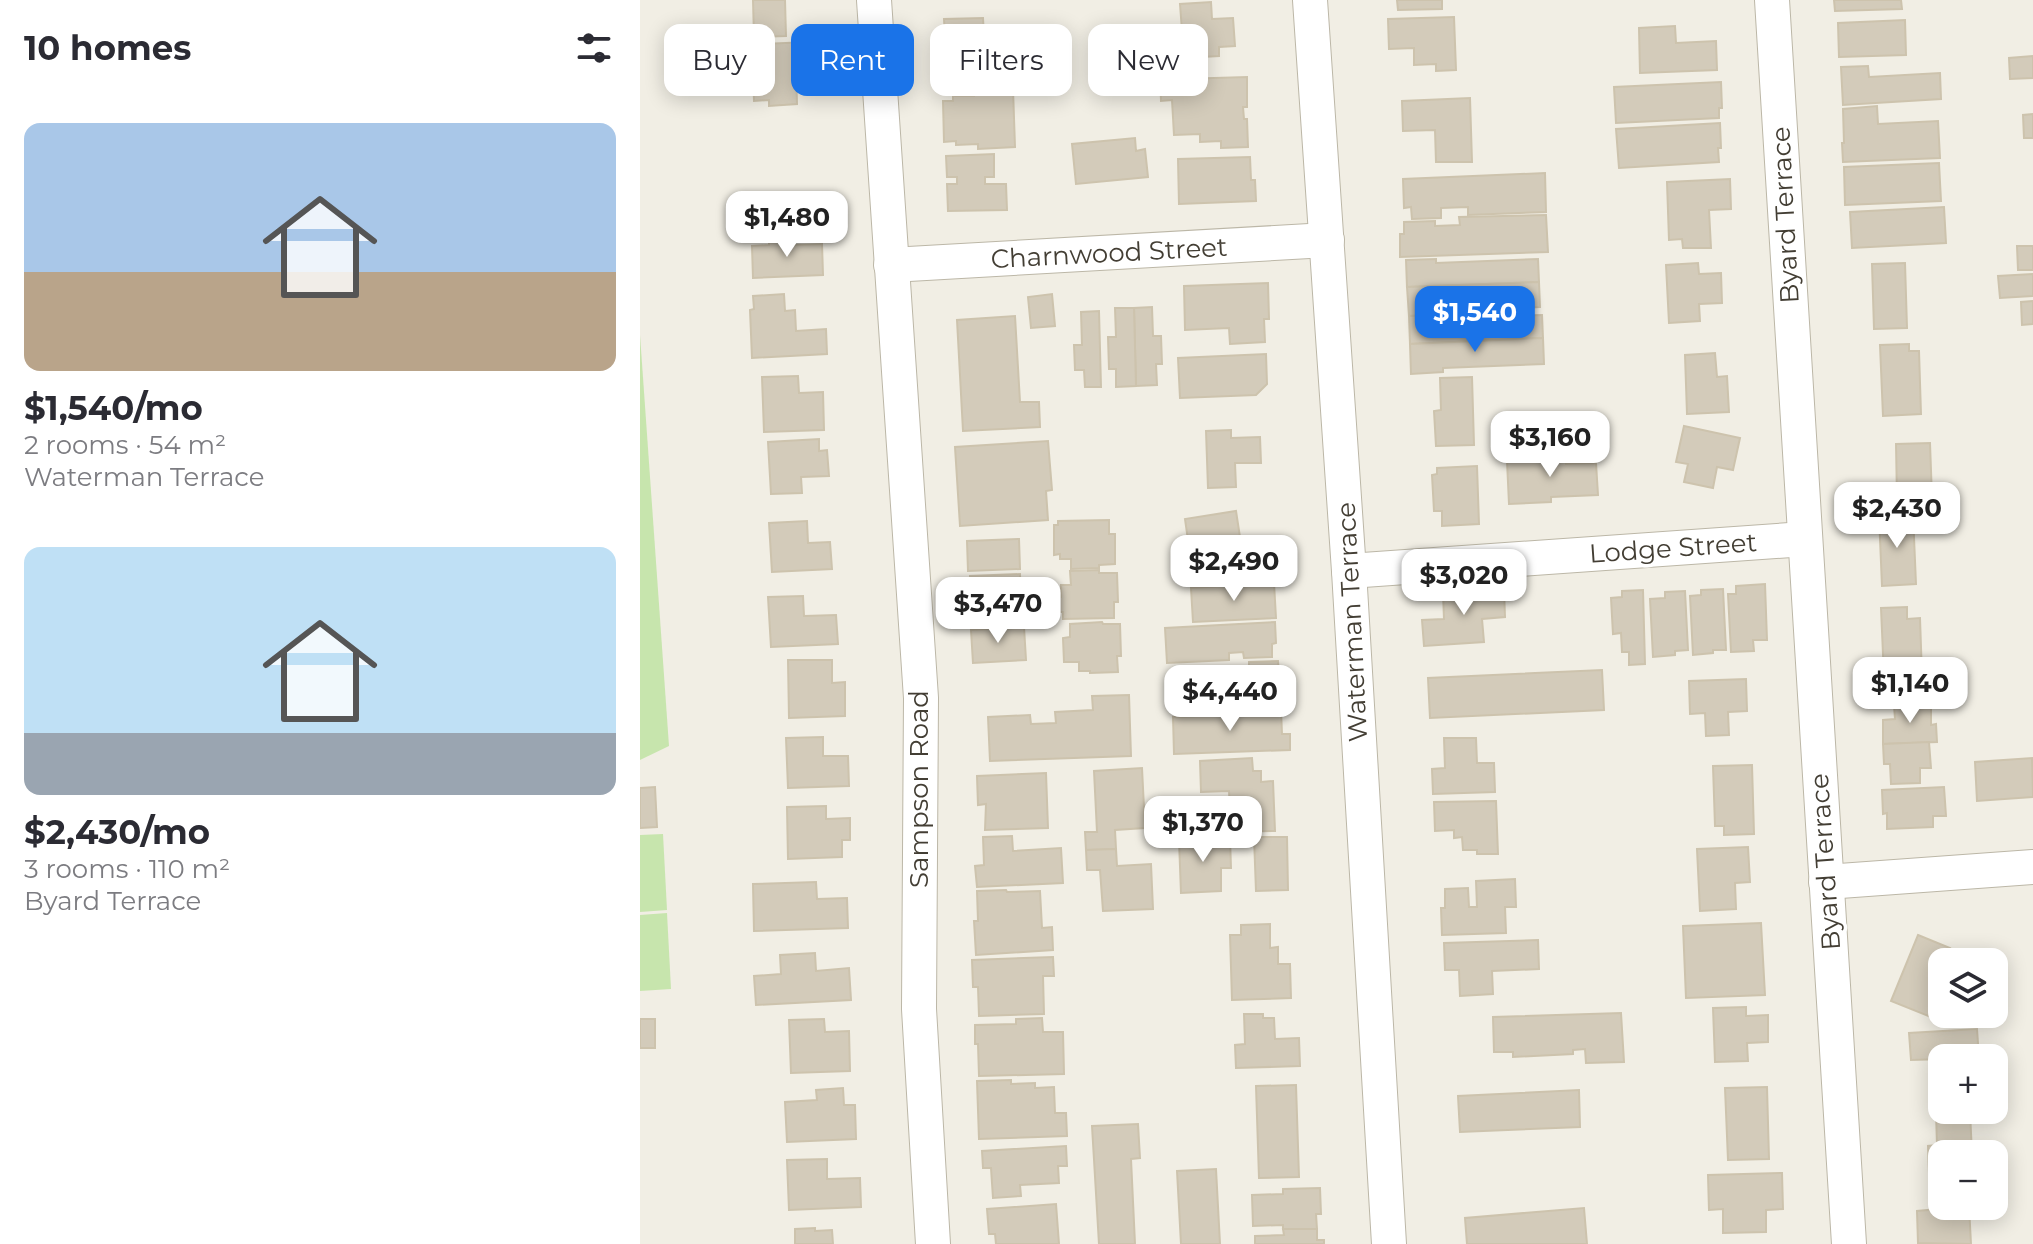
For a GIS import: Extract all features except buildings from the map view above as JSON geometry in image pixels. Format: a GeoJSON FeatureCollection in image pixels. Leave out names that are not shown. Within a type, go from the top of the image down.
{"type":"FeatureCollection","features":[{"type":"Feature","properties":{"kind":"street","name":"Sampson Road"},"geometry":{"type":"LineString","coordinates":[[874,0],[921,698],[919,1009],[933,1244]]}},
{"type":"Feature","properties":{"kind":"street","name":"Waterman Terrace"},"geometry":{"type":"LineString","coordinates":[[1310,0],[1349,571],[1389,1244]]}},
{"type":"Feature","properties":{"kind":"street","name":"Byard Terrace"},"geometry":{"type":"LineString","coordinates":[[1772,0],[1849,1244]]}},
{"type":"Feature","properties":{"kind":"street","name":"Charnwood Street"},"geometry":{"type":"LineString","coordinates":[[891,265],[1327,240]]}},
{"type":"Feature","properties":{"kind":"street","name":"Lodge Street"},"geometry":{"type":"LineString","coordinates":[[1349,571],[1805,539]]}},
{"type":"Feature","properties":{"kind":"street"},"geometry":{"type":"LineString","coordinates":[[1826,882],[2033,867]]}},
{"type":"Feature","properties":{"kind":"green space"},"geometry":{"type":"Polygon","coordinates":[[[640,335],[669,746],[640,760],[640,335]]]}},
{"type":"Feature","properties":{"kind":"green space"},"geometry":{"type":"Polygon","coordinates":[[[663,834],[667,910],[640,912],[640,835],[663,834]]]}},
{"type":"Feature","properties":{"kind":"green space"},"geometry":{"type":"Polygon","coordinates":[[[667,913],[671,989],[640,991],[640,915],[667,913]]]}}]}
